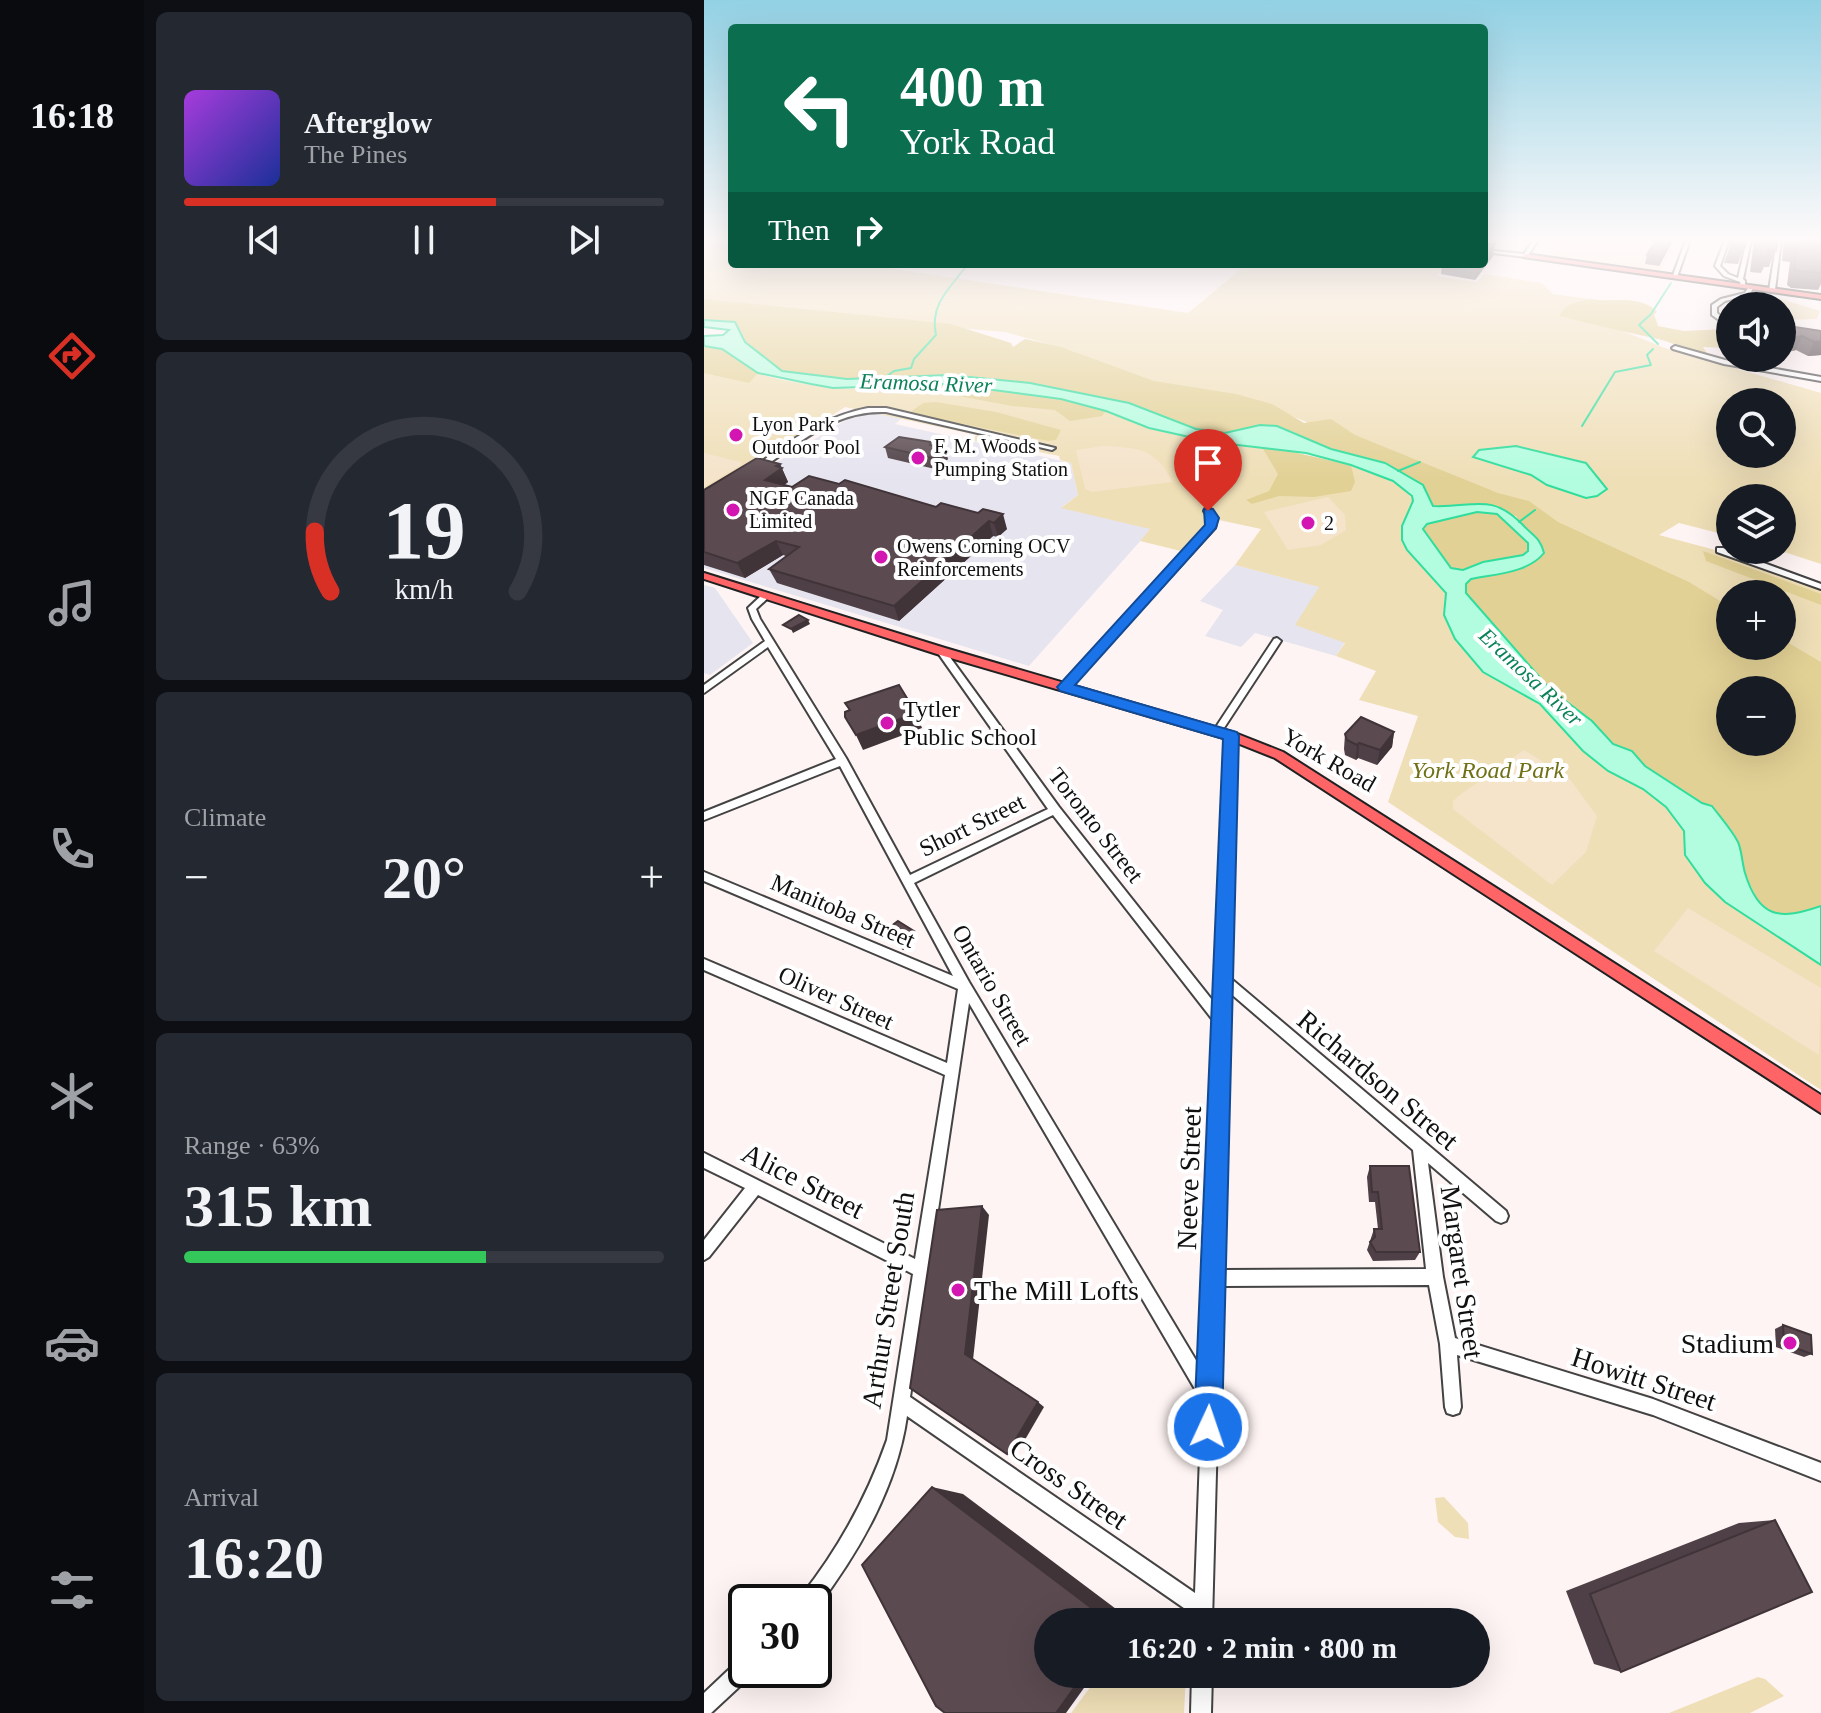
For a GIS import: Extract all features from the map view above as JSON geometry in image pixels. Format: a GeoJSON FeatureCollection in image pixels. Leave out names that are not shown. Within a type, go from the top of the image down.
{"type":"FeatureCollection","features":[{"type":"Feature","properties":{"kind":"main road","name":"York Road"},"geometry":{"type":"LineString","coordinates":[[704,576],[941,651],[1231,736],[1279,755],[1821,1105]]}},
{"type":"Feature","properties":{"kind":"street"},"geometry":{"type":"LineString","coordinates":[[1675,348],[1724,362],[1821,379]]}},
{"type":"Feature","properties":{"kind":"street"},"geometry":{"type":"LineString","coordinates":[[755,470],[841,414],[858,409],[886,410],[1052,448]]}},
{"type":"Feature","properties":{"kind":"street"},"geometry":{"type":"LineString","coordinates":[[1065,687],[1212,526],[1213,518],[1208,511]]}},
{"type":"Feature","properties":{"kind":"street"},"geometry":{"type":"LineString","coordinates":[[1758,564],[1821,587]]}},
{"type":"Feature","properties":{"kind":"street","name":"Ontario Street"},"geometry":{"type":"LineString","coordinates":[[766,596],[752,611],[842,761],[965,986],[1209,1398]]}},
{"type":"Feature","properties":{"kind":"street"},"geometry":{"type":"LineString","coordinates":[[704,690],[770,641]]}},
{"type":"Feature","properties":{"kind":"street"},"geometry":{"type":"LineString","coordinates":[[1217,732],[1277,641]]}},
{"type":"Feature","properties":{"kind":"street","name":"Toronto Street"},"geometry":{"type":"LineString","coordinates":[[941,651],[1055,810],[1222,1022]]}},
{"type":"Feature","properties":{"kind":"street","name":"Neeve Street"},"geometry":{"type":"LineString","coordinates":[[1203,1608],[1231,736]]}},
{"type":"Feature","properties":{"kind":"street"},"geometry":{"type":"LineString","coordinates":[[704,816],[842,761]]}},
{"type":"Feature","properties":{"kind":"street","name":"Short Street"},"geometry":{"type":"LineString","coordinates":[[909,880],[1055,810]]}},
{"type":"Feature","properties":{"kind":"street","name":"Manitoba Street"},"geometry":{"type":"LineString","coordinates":[[704,876],[965,986]]}},
{"type":"Feature","properties":{"kind":"street","name":"Oliver Street"},"geometry":{"type":"LineString","coordinates":[[704,964],[950,1071]]}},
{"type":"Feature","properties":{"kind":"street","name":"Richardson Street"},"geometry":{"type":"LineString","coordinates":[[1224,980],[1501,1216]]}},
{"type":"Feature","properties":{"kind":"street","name":"Arthur Street South"},"geometry":{"type":"LineString","coordinates":[[822,1584],[841,1559],[873,1500],[889,1459],[902,1402],[965,986]]}},
{"type":"Feature","properties":{"kind":"street","name":"Margaret Street"},"geometry":{"type":"LineString","coordinates":[[1419,1145],[1435,1277],[1448,1344],[1453,1407]]}},
{"type":"Feature","properties":{"kind":"street","name":"Alice Street"},"geometry":{"type":"LineString","coordinates":[[704,1160],[922,1270]]}},
{"type":"Feature","properties":{"kind":"street"},"geometry":{"type":"LineString","coordinates":[[704,1252],[755,1187]]}},
{"type":"Feature","properties":{"kind":"street"},"geometry":{"type":"LineString","coordinates":[[1213,1278],[1435,1277]]}},
{"type":"Feature","properties":{"kind":"street","name":"Howitt Street"},"geometry":{"type":"LineString","coordinates":[[1448,1344],[1653,1407],[1821,1472]]}},
{"type":"Feature","properties":{"kind":"street","name":"Cross Street"},"geometry":{"type":"LineString","coordinates":[[902,1402],[1192,1608]]}},
{"type":"Feature","properties":{"kind":"street"},"geometry":{"type":"LineString","coordinates":[[704,1706],[728,1684]]}},
{"type":"Feature","properties":{"kind":"street"},"geometry":{"type":"LineString","coordinates":[[1201,1713],[1202,1688]]}},
{"type":"Feature","properties":{"kind":"shaded area"},"geometry":{"type":"Polygon","coordinates":[[[704,320],[911,320],[951,324],[1011,343],[1013,347],[1025,339],[1061,347],[1154,381],[1236,394],[1272,404],[1304,423],[1331,419],[1355,435],[1498,493],[1529,501],[1558,522],[1689,582],[1716,598],[1716,660],[1796,660],[1796,647],[1821,662],[1821,906],[1792,915],[1771,914],[1758,901],[1745,874],[1739,844],[1702,803],[1645,766],[1632,751],[1613,744],[1592,721],[1550,689],[1466,593],[1465,584],[1471,579],[1520,569],[1544,553],[1535,535],[1516,516],[1433,506],[1422,485],[1385,463],[1331,449],[1301,438],[1294,432],[1259,425],[1225,433],[1196,429],[1129,403],[1029,383],[949,375],[847,379],[782,371],[745,342],[731,321],[704,320]]]}},
{"type":"Feature","properties":{"kind":"shaded area"},"geometry":{"type":"Polygon","coordinates":[[[1576,320],[1656,320],[1658,326],[1684,331],[1716,329],[1716,347],[1703,347],[1711,359],[1664,341],[1576,320]]]}},
{"type":"Feature","properties":{"kind":"shaded area"},"geometry":{"type":"Polygon","coordinates":[[[704,346],[722,349],[758,373],[749,383],[704,373],[704,346]]]}},
{"type":"Feature","properties":{"kind":"shaded area"},"geometry":{"type":"Polygon","coordinates":[[[948,384],[1061,399],[1106,411],[1102,416],[1070,421],[1055,410],[953,395],[948,384]]]}},
{"type":"Feature","properties":{"kind":"shaded area"},"geometry":{"type":"Polygon","coordinates":[[[936,402],[996,412],[1061,430],[1056,440],[1048,441],[909,413],[923,403],[936,402]]]}},
{"type":"Feature","properties":{"kind":"shaded area"},"geometry":{"type":"Polygon","coordinates":[[[872,412],[901,419],[895,424],[1071,463],[1078,495],[1062,507],[1151,529],[1029,666],[704,568],[704,507],[854,415],[872,412]]]}},
{"type":"Feature","properties":{"kind":"shaded area"},"geometry":{"type":"Polygon","coordinates":[[[1103,446],[1145,452],[1160,462],[1173,482],[1092,492],[1085,489],[1076,450],[1103,446]]]}},
{"type":"Feature","properties":{"kind":"shaded area"},"geometry":{"type":"Polygon","coordinates":[[[1266,446],[1351,465],[1355,482],[1351,491],[1314,497],[1279,496],[1252,504],[1246,500],[1269,491],[1278,474],[1263,449],[1266,446]]]}},
{"type":"Feature","properties":{"kind":"shaded area"},"geometry":{"type":"Polygon","coordinates":[[[704,453],[741,462],[741,465],[704,487],[704,453]]]}},
{"type":"Feature","properties":{"kind":"shaded area","name":"2"},"geometry":{"type":"Polygon","coordinates":[[[1328,497],[1345,515],[1346,530],[1321,545],[1288,550],[1264,512],[1328,497]]]}},
{"type":"Feature","properties":{"kind":"shaded area"},"geometry":{"type":"Polygon","coordinates":[[[1477,512],[1497,514],[1529,543],[1528,551],[1523,555],[1483,562],[1463,570],[1451,568],[1423,529],[1426,524],[1477,512]]]}},
{"type":"Feature","properties":{"kind":"shaded area"},"geometry":{"type":"Polygon","coordinates":[[[1703,551],[1716,556],[1716,564],[1739,564],[1783,580],[1756,580],[1706,561],[1703,551]]]}},
{"type":"Feature","properties":{"kind":"shaded area"},"geometry":{"type":"Polygon","coordinates":[[[1235,565],[1320,587],[1296,625],[1345,642],[1336,656],[1255,633],[1241,647],[1205,636],[1223,610],[1200,601],[1235,565]]]}},
{"type":"Feature","properties":{"kind":"shaded area"},"geometry":{"type":"Polygon","coordinates":[[[704,585],[715,588],[753,643],[710,675],[704,673],[704,585]]]}},
{"type":"Feature","properties":{"kind":"shaded area"},"geometry":{"type":"Polygon","coordinates":[[[1796,585],[1821,594],[1821,605],[1796,595],[1796,585]]]}},
{"type":"Feature","properties":{"kind":"shaded area"},"geometry":{"type":"Polygon","coordinates":[[[1524,750],[1569,778],[1597,816],[1586,852],[1552,885],[1453,809],[1453,801],[1461,794],[1524,750]]]}},
{"type":"Feature","properties":{"kind":"shaded area"},"geometry":{"type":"Polygon","coordinates":[[[1688,908],[1821,988],[1819,1055],[1654,951],[1688,908]]]}},
{"type":"Feature","properties":{"kind":"green space"},"geometry":{"type":"Polygon","coordinates":[[[860,320],[1603,320],[1665,348],[1716,363],[1716,372],[1748,372],[1821,393],[1821,564],[1796,556],[1796,484],[1716,484],[1716,532],[1679,523],[1659,535],[1716,550],[1716,564],[1755,564],[1821,588],[1821,676],[1796,657],[1796,580],[1716,580],[1716,611],[1522,511],[1258,402],[1142,381],[1072,351],[1005,332],[860,320]]]}},
{"type":"Feature","properties":{"kind":"green space","name":"York Road Park"},"geometry":{"type":"Polygon","coordinates":[[[704,346],[766,376],[812,385],[874,388],[950,384],[1048,397],[1105,411],[1150,428],[1335,462],[1372,473],[1399,486],[1413,501],[1407,550],[1446,594],[1444,615],[1455,639],[1483,671],[1540,704],[1583,751],[1608,771],[1643,789],[1666,807],[1684,831],[1725,902],[1821,965],[1821,1090],[1388,802],[1418,716],[1359,700],[1376,671],[1336,656],[1345,643],[1295,625],[1319,587],[1235,565],[1261,529],[1219,520],[1193,554],[1140,541],[1150,529],[1061,508],[1078,495],[1071,463],[1060,460],[1059,456],[970,440],[977,435],[845,407],[704,498],[704,346]]]}},
{"type":"Feature","properties":{"kind":"green space"},"geometry":{"type":"Polygon","coordinates":[[[1444,1497],[1468,1523],[1469,1539],[1455,1537],[1438,1522],[1435,1498],[1444,1497]]]}},
{"type":"Feature","properties":{"kind":"green space"},"geometry":{"type":"Polygon","coordinates":[[[1758,1677],[1765,1679],[1784,1696],[1750,1713],[1669,1713],[1758,1677]]]}},
{"type":"Feature","properties":{"kind":"green space"},"geometry":{"type":"Polygon","coordinates":[[[1090,1688],[1185,1688],[1184,1713],[1071,1713],[1090,1688]]]}},
{"type":"Feature","properties":{"kind":"water","name":"Eramosa River"},"geometry":{"type":"Polygon","coordinates":[[[704,320],[735,322],[745,342],[782,371],[847,379],[949,375],[1030,383],[1129,403],[1196,429],[1225,433],[1260,425],[1277,426],[1331,449],[1385,463],[1423,485],[1433,506],[1490,505],[1511,514],[1536,537],[1544,553],[1520,569],[1471,579],[1466,584],[1466,593],[1550,689],[1592,721],[1613,744],[1632,751],[1645,766],[1702,803],[1712,806],[1738,842],[1751,888],[1764,907],[1783,914],[1821,906],[1821,965],[1725,902],[1705,883],[1685,855],[1684,831],[1666,807],[1643,789],[1608,771],[1583,751],[1540,704],[1483,672],[1455,639],[1444,615],[1446,593],[1407,550],[1402,540],[1402,526],[1413,501],[1412,496],[1393,481],[1306,453],[1212,442],[1149,428],[1106,411],[1061,399],[948,384],[833,388],[758,373],[722,349],[704,346],[704,336],[723,335],[729,330],[704,327],[704,320]],[[1477,512],[1427,524],[1423,529],[1451,568],[1463,570],[1483,562],[1523,555],[1528,551],[1528,543],[1497,514],[1477,512]]]}},
{"type":"Feature","properties":{"kind":"water"},"geometry":{"type":"Polygon","coordinates":[[[1516,446],[1586,463],[1607,489],[1597,496],[1586,498],[1547,485],[1531,475],[1473,457],[1479,450],[1516,446]]]}},
{"type":"Feature","properties":{"kind":"building"},"geometry":{"type":"Polygon","coordinates":[[[1796,327],[1821,331],[1821,341],[1814,342],[1802,336],[1796,337],[1796,327]]]}},
{"type":"Feature","properties":{"kind":"building"},"geometry":{"type":"Polygon","coordinates":[[[899,437],[931,442],[930,445],[945,448],[931,458],[885,447],[899,437]]]}},
{"type":"Feature","properties":{"kind":"building","name":"Owens Corning OCV Reinforcements"},"geometry":{"type":"Polygon","coordinates":[[[757,458],[780,464],[776,466],[782,468],[765,480],[792,487],[809,476],[839,484],[845,480],[936,507],[941,503],[978,513],[983,509],[1003,514],[994,523],[989,521],[894,606],[769,569],[799,547],[776,541],[737,563],[704,552],[704,490],[757,458]]]}},
{"type":"Feature","properties":{"kind":"building"},"geometry":{"type":"Polygon","coordinates":[[[799,615],[808,620],[791,629],[783,625],[799,615]]]}},
{"type":"Feature","properties":{"kind":"building"},"geometry":{"type":"Polygon","coordinates":[[[899,685],[916,713],[856,735],[845,717],[845,712],[850,710],[845,703],[899,685]]]}},
{"type":"Feature","properties":{"kind":"building"},"geometry":{"type":"Polygon","coordinates":[[[1361,717],[1394,732],[1380,750],[1347,740],[1345,734],[1361,717]]]}},
{"type":"Feature","properties":{"kind":"building"},"geometry":{"type":"Polygon","coordinates":[[[898,921],[914,931],[899,943],[889,935],[894,930],[890,927],[898,921]]]}},
{"type":"Feature","properties":{"kind":"building"},"geometry":{"type":"Polygon","coordinates":[[[1370,1166],[1409,1166],[1420,1252],[1376,1252],[1370,1242],[1375,1237],[1374,1229],[1382,1229],[1378,1192],[1372,1192],[1370,1166]]]}},
{"type":"Feature","properties":{"kind":"building","name":"The Mill Lofts"},"geometry":{"type":"Polygon","coordinates":[[[982,1206],[965,1354],[1038,1402],[1007,1454],[910,1388],[937,1210],[982,1206]]]}},
{"type":"Feature","properties":{"kind":"building"},"geometry":{"type":"Polygon","coordinates":[[[1783,1325],[1811,1335],[1812,1354],[1784,1344],[1783,1325]]]}},
{"type":"Feature","properties":{"kind":"building"},"geometry":{"type":"Polygon","coordinates":[[[932,1487],[1092,1608],[1034,1608],[1034,1688],[1074,1688],[1056,1713],[945,1713],[936,1706],[862,1565],[932,1487]]]}},
{"type":"Feature","properties":{"kind":"building"},"geometry":{"type":"Polygon","coordinates":[[[1775,1520],[1812,1592],[1621,1672],[1590,1594],[1775,1520]]]}},
{"type":"Feature","properties":{"kind":"waterway","name":"Eramosa River"},"geometry":{"type":"LineString","coordinates":[[881,380],[894,371],[911,368],[914,359],[936,335],[935,320]]}},
{"type":"Feature","properties":{"kind":"waterway"},"geometry":{"type":"LineString","coordinates":[[1645,320],[1639,325],[1658,344]]}},
{"type":"Feature","properties":{"kind":"waterway"},"geometry":{"type":"LineString","coordinates":[[1582,426],[1615,372],[1651,365],[1647,355],[1653,349]]}},
{"type":"Feature","properties":{"kind":"waterway"},"geometry":{"type":"LineString","coordinates":[[1398,471],[1420,462]]}},
{"type":"Feature","properties":{"kind":"waterway"},"geometry":{"type":"LineString","coordinates":[[1519,522],[1535,510]]}},
{"type":"Feature","properties":{"kind":"place","name":"Lyon Park Outdoor Pool"},"geometry":{"type":"Point","coordinates":[736,435]}},
{"type":"Feature","properties":{"kind":"place","name":"F. M. Woods Pumping Station"},"geometry":{"type":"Point","coordinates":[918,458]}},
{"type":"Feature","properties":{"kind":"place","name":"NGF Canada Limited"},"geometry":{"type":"Point","coordinates":[733,510]}},
{"type":"Feature","properties":{"kind":"place","name":"2"},"geometry":{"type":"Point","coordinates":[1308,523]}},
{"type":"Feature","properties":{"kind":"place","name":"Owens Corning OCV Reinforcements"},"geometry":{"type":"Point","coordinates":[881,557]}},
{"type":"Feature","properties":{"kind":"place","name":"Tytler Public School"},"geometry":{"type":"Point","coordinates":[887,723]}},
{"type":"Feature","properties":{"kind":"place","name":"The Mill Lofts"},"geometry":{"type":"Point","coordinates":[958,1290]}},
{"type":"Feature","properties":{"kind":"place","name":"Stadium"},"geometry":{"type":"Point","coordinates":[1790,1343]}},
{"type":"Feature","properties":{"kind":"route"},"geometry":{"type":"LineString","coordinates":[[1208,511],[1213,518],[1212,526],[1065,687],[1231,736],[1208,1427]]}}]}
